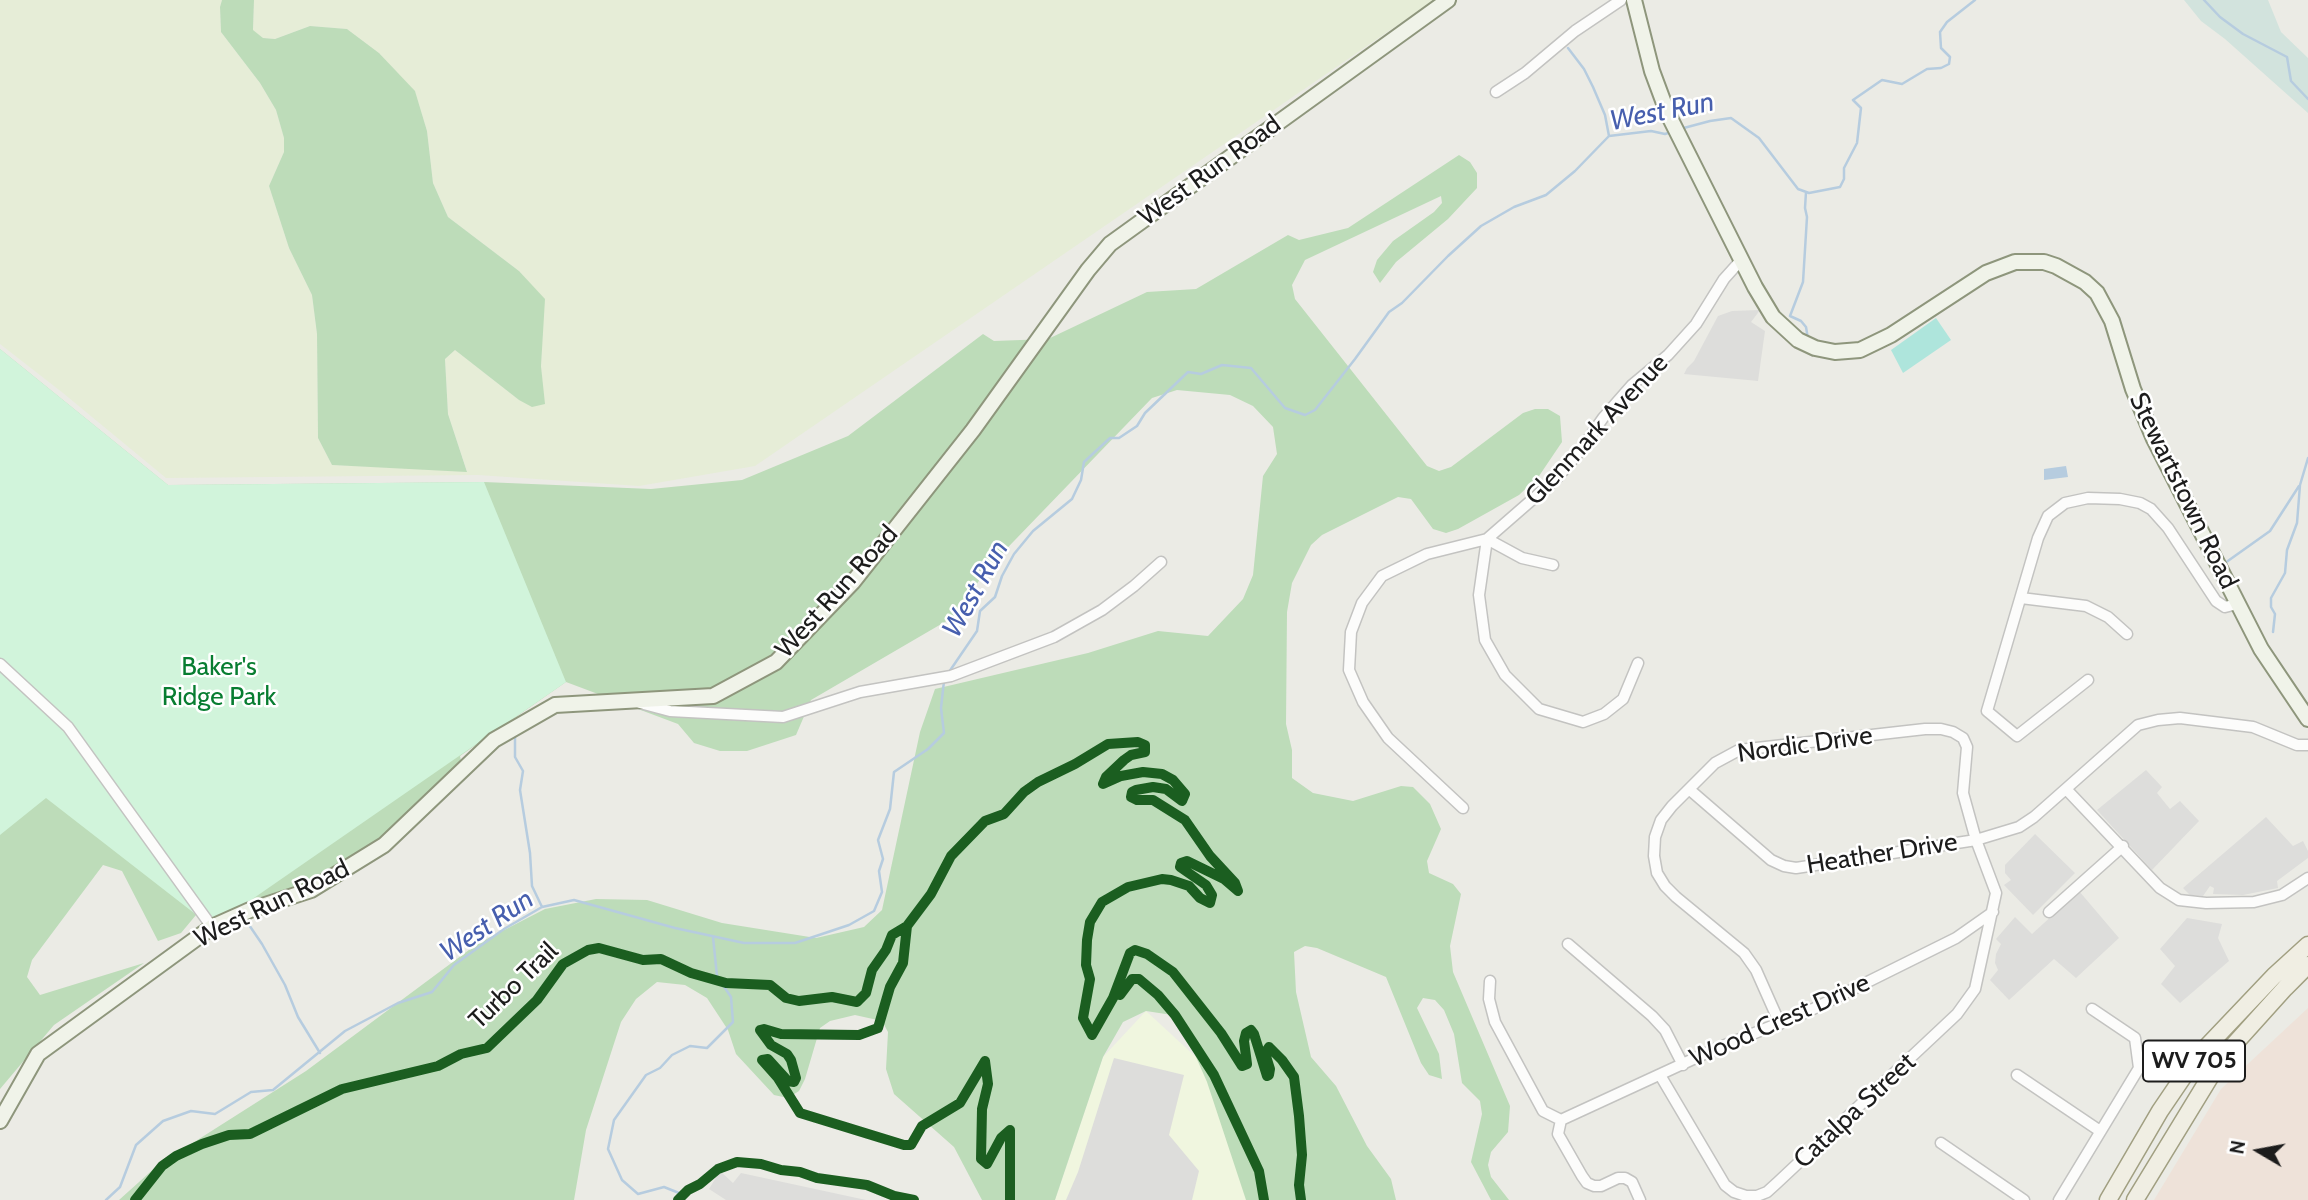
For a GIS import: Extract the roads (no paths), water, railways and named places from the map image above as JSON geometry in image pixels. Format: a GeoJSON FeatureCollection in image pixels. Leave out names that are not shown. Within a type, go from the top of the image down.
{"type":"FeatureCollection","features":[{"type":"Feature","properties":{"kind":"main road","name":"WV 705"},"geometry":{"type":"LineString","coordinates":[[2108,1200],[2160,1111],[2196,1058],[2274,975],[2308,945]]}},
{"type":"Feature","properties":{"kind":"main road","name":"WV 705"},"geometry":{"type":"LineString","coordinates":[[2135,1200],[2221,1059],[2308,965]]}},
{"type":"Feature","properties":{"kind":"street","name":"West Run Road"},"geometry":{"type":"LineString","coordinates":[[0,1121],[38,1055],[212,927],[250,910],[311,890],[384,845],[494,740],[555,705],[713,696],[776,662],[853,582],[973,430],[1088,270],[1110,244],[1448,0]]}},
{"type":"Feature","properties":{"kind":"street"},"geometry":{"type":"LineString","coordinates":[[1496,92],[1525,73],[1575,31],[1621,0]]}},
{"type":"Feature","properties":{"kind":"street","name":"Stewartstown Road"},"geometry":{"type":"LineString","coordinates":[[1634,0],[1649,62],[1668,114],[1755,287],[1781,326],[1798,341],[1835,352],[1850,352],[1873,345],[1986,273],[2015,262],[2044,262],[2056,266],[2085,282],[2097,293],[2112,321],[2141,411],[2261,649],[2308,719]]}},
{"type":"Feature","properties":{"kind":"street","name":"Glenmark Avenue"},"geometry":{"type":"LineString","coordinates":[[1487,539],[1557,478],[1632,385],[1668,355],[1696,324],[1724,279],[1742,258]]}},
{"type":"Feature","properties":{"kind":"street"},"geometry":{"type":"LineString","coordinates":[[2088,680],[2017,736],[1987,711],[2038,538],[2048,516],[2065,503],[2077,499],[2102,498],[2140,503],[2151,509],[2168,528],[2216,601],[2225,607],[2237,604]]}},
{"type":"Feature","properties":{"kind":"street"},"geometry":{"type":"LineString","coordinates":[[1487,539],[1479,595],[1485,640],[1505,675],[1539,709],[1583,722],[1604,714],[1623,699],[1637,663]]}},
{"type":"Feature","properties":{"kind":"street"},"geometry":{"type":"LineString","coordinates":[[1463,807],[1388,738],[1363,702],[1349,670],[1351,632],[1362,603],[1382,576],[1426,555],[1487,539],[1522,558],[1553,565]]}},
{"type":"Feature","properties":{"kind":"street"},"geometry":{"type":"LineString","coordinates":[[636,702],[670,711],[782,718],[860,692],[951,676],[1054,637],[1102,610],[1161,562]]}},
{"type":"Feature","properties":{"kind":"street"},"geometry":{"type":"LineString","coordinates":[[2021,597],[2086,606],[2108,617],[2127,634]]}},
{"type":"Feature","properties":{"kind":"street"},"geometry":{"type":"LineString","coordinates":[[0,664],[68,727],[212,927]]}},
{"type":"Feature","properties":{"kind":"street","name":"Heather Drive"},"geometry":{"type":"LineString","coordinates":[[1690,790],[1771,860],[1784,866],[1806,867],[1976,840],[2019,827],[2138,725],[2158,720],[2179,719],[2253,727],[2297,745],[2308,745]]}},
{"type":"Feature","properties":{"kind":"street","name":"Nordic Drive"},"geometry":{"type":"LineString","coordinates":[[1780,1024],[1756,970],[1744,953],[1665,886],[1657,873],[1654,856],[1655,837],[1661,820],[1672,806],[1715,763],[1738,750],[1941,729],[1963,738],[1968,747],[1963,793],[1976,840],[1996,893],[1993,912]]}},
{"type":"Feature","properties":{"kind":"street"},"geometry":{"type":"LineString","coordinates":[[2066,789],[2170,896],[2189,902],[2254,902],[2282,895],[2308,878]]}},
{"type":"Feature","properties":{"kind":"street"},"geometry":{"type":"LineString","coordinates":[[2049,912],[2123,846]]}},
{"type":"Feature","properties":{"kind":"street","name":"Wood Crest Drive"},"geometry":{"type":"LineString","coordinates":[[1561,1120],[1780,1024],[1956,938],[1993,912]]}},
{"type":"Feature","properties":{"kind":"street","name":"Catalpa Street"},"geometry":{"type":"LineString","coordinates":[[1660,1075],[1725,1185],[1746,1196],[1757,1196],[1766,1192],[1957,1014],[1975,989],[1993,912]]}},
{"type":"Feature","properties":{"kind":"street"},"geometry":{"type":"LineString","coordinates":[[1568,944],[1652,1016],[1665,1030],[1683,1065]]}},
{"type":"Feature","properties":{"kind":"street"},"geometry":{"type":"LineString","coordinates":[[1490,981],[1489,999],[1495,1022],[1544,1111],[1561,1120],[1558,1134],[1587,1183],[1601,1186],[1618,1178],[1625,1178],[1632,1182],[1640,1200]]}},
{"type":"Feature","properties":{"kind":"street"},"geometry":{"type":"LineString","coordinates":[[2059,1200],[2138,1068],[2135,1038],[2092,1009]]}},
{"type":"Feature","properties":{"kind":"street"},"geometry":{"type":"LineString","coordinates":[[2017,1075],[2100,1131]]}},
{"type":"Feature","properties":{"kind":"street"},"geometry":{"type":"LineString","coordinates":[[1941,1143],[2024,1200]]}},
{"type":"Feature","properties":{"kind":"waterway","name":"West Run"},"geometry":{"type":"LineString","coordinates":[[1680,129],[1731,118],[1759,138],[1798,189],[1809,193],[1840,187],[1844,179],[1844,168],[1857,143],[1861,108],[1853,100],[1882,80],[1902,84],[1927,69],[1941,68],[1949,64],[1950,57],[1941,48],[1940,32],[1947,22],[1975,0]]}},
{"type":"Feature","properties":{"kind":"waterway"},"geometry":{"type":"LineString","coordinates":[[2204,0],[2220,17],[2243,34],[2287,57],[2291,81],[2308,99]]}},
{"type":"Feature","properties":{"kind":"waterway","name":"West Run"},"geometry":{"type":"LineString","coordinates":[[1568,48],[1584,69],[1593,87],[1605,115],[1609,136]]}},
{"type":"Feature","properties":{"kind":"waterway","name":"West Run"},"geometry":{"type":"LineString","coordinates":[[949,672],[977,631],[980,611],[995,597],[1014,554],[1033,531],[1072,499],[1081,480],[1084,462],[1110,438],[1119,438],[1137,426],[1145,413],[1188,372],[1201,374],[1222,365],[1251,368],[1285,408],[1305,415],[1315,410],[1389,312],[1402,303],[1481,226],[1514,207],[1546,195],[1575,171],[1609,136],[1651,131],[1665,134],[1671,132]]}},
{"type":"Feature","properties":{"kind":"waterway"},"geometry":{"type":"LineString","coordinates":[[1806,192],[1803,282],[1790,316],[1801,321],[1806,327],[1808,339]]}},
{"type":"Feature","properties":{"kind":"waterway"},"geometry":{"type":"LineString","coordinates":[[2273,632],[2275,614],[2271,607],[2271,598],[2285,573],[2287,550],[2297,523],[2300,485],[2308,458]]}},
{"type":"Feature","properties":{"kind":"waterway"},"geometry":{"type":"LineString","coordinates":[[2225,563],[2270,531],[2299,486]]}},
{"type":"Feature","properties":{"kind":"waterway","name":"West Run"},"geometry":{"type":"LineString","coordinates":[[106,1200],[120,1187],[136,1145],[163,1121],[191,1111],[215,1114],[251,1092],[273,1090],[345,1031],[398,1003],[432,992],[454,965],[504,929],[542,907],[574,900],[675,928],[744,943],[795,943],[849,925],[874,911],[882,892],[879,871],[883,859],[878,840],[890,809],[894,772],[928,749],[944,733],[941,708],[944,681]]}},
{"type":"Feature","properties":{"kind":"waterway"},"geometry":{"type":"LineString","coordinates":[[515,737],[515,757],[523,771],[520,790],[530,853],[532,886],[542,907]]}},
{"type":"Feature","properties":{"kind":"waterway"},"geometry":{"type":"LineString","coordinates":[[247,922],[285,985],[298,1017],[320,1053]]}},
{"type":"Feature","properties":{"kind":"waterway"},"geometry":{"type":"LineString","coordinates":[[684,1195],[664,1187],[638,1194],[622,1180],[608,1149],[614,1120],[646,1075],[660,1068],[672,1055],[690,1046],[707,1048],[733,1022],[731,997],[717,976],[713,937]]}},
{"type":"Feature","properties":{"kind":"park label","name":"Baker's Ridge Park"},"geometry":{"type":"Point","coordinates":[219,682]}}]}
